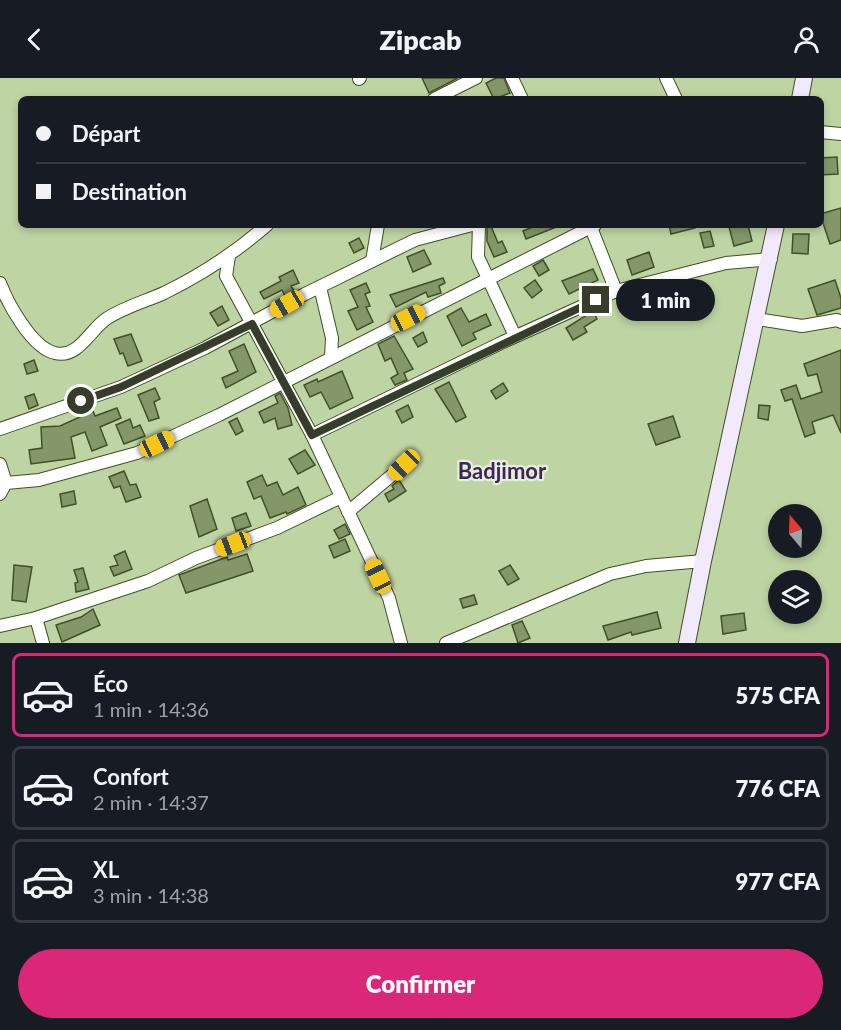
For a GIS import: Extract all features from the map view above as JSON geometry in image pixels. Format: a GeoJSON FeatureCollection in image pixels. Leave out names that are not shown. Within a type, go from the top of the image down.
{"type":"FeatureCollection","features":[{"type":"Feature","properties":{"kind":"main road"},"geometry":{"type":"LineString","coordinates":[[801,96],[804,78]]}},
{"type":"Feature","properties":{"kind":"main road"},"geometry":{"type":"LineString","coordinates":[[687,643],[776,228]]}},
{"type":"Feature","properties":{"kind":"street"},"geometry":{"type":"LineString","coordinates":[[440,96],[476,78]]}},
{"type":"Feature","properties":{"kind":"street"},"geometry":{"type":"LineString","coordinates":[[512,78],[521,96]]}},
{"type":"Feature","properties":{"kind":"street"},"geometry":{"type":"LineString","coordinates":[[666,78],[674,96]]}},
{"type":"Feature","properties":{"kind":"street"},"geometry":{"type":"LineString","coordinates":[[824,132],[841,134]]}},
{"type":"Feature","properties":{"kind":"street"},"geometry":{"type":"LineString","coordinates":[[0,283],[14,314],[42,345],[56,353],[74,351],[104,321],[125,308],[164,292],[229,256],[263,228]]}},
{"type":"Feature","properties":{"kind":"street"},"geometry":{"type":"LineString","coordinates":[[372,261],[378,228]]}},
{"type":"Feature","properties":{"kind":"street"},"geometry":{"type":"LineString","coordinates":[[0,429],[121,387],[252,324],[415,240],[461,228]]}},
{"type":"Feature","properties":{"kind":"street"},"geometry":{"type":"LineString","coordinates":[[478,228],[478,257],[515,336]]}},
{"type":"Feature","properties":{"kind":"street"},"geometry":{"type":"LineString","coordinates":[[0,464],[3,488],[137,453],[284,382],[588,228]]}},
{"type":"Feature","properties":{"kind":"street"},"geometry":{"type":"LineString","coordinates":[[593,228],[616,291]]}},
{"type":"Feature","properties":{"kind":"street"},"geometry":{"type":"LineString","coordinates":[[229,256],[226,276],[312,435],[389,598],[401,643]]}},
{"type":"Feature","properties":{"kind":"street"},"geometry":{"type":"LineString","coordinates":[[312,435],[515,336],[616,291],[726,263],[771,259]]}},
{"type":"Feature","properties":{"kind":"street"},"geometry":{"type":"LineString","coordinates":[[320,287],[332,338],[331,357]]}},
{"type":"Feature","properties":{"kind":"street"},"geometry":{"type":"LineString","coordinates":[[757,319],[802,326],[837,320],[841,322]]}},
{"type":"Feature","properties":{"kind":"street"},"geometry":{"type":"LineString","coordinates":[[348,512],[404,465]]}},
{"type":"Feature","properties":{"kind":"street"},"geometry":{"type":"LineString","coordinates":[[0,626],[36,618],[148,581],[196,558],[277,528],[341,497]]}},
{"type":"Feature","properties":{"kind":"street"},"geometry":{"type":"LineString","coordinates":[[446,643],[610,574],[646,566],[703,561]]}},
{"type":"Feature","properties":{"kind":"street"},"geometry":{"type":"LineString","coordinates":[[36,618],[43,643]]}},
{"type":"Feature","properties":{"kind":"building"},"geometry":{"type":"Polygon","coordinates":[[[422,78],[458,78],[429,93],[422,78]]]}},
{"type":"Feature","properties":{"kind":"building"},"geometry":{"type":"Polygon","coordinates":[[[496,78],[504,78],[510,93],[492,96],[486,83],[496,78]]]}},
{"type":"Feature","properties":{"kind":"building"},"geometry":{"type":"Polygon","coordinates":[[[837,157],[838,174],[824,175],[824,158],[837,157]]]}},
{"type":"Feature","properties":{"kind":"building"},"geometry":{"type":"Polygon","coordinates":[[[841,208],[841,240],[830,244],[824,226],[824,213],[841,208]]]}},
{"type":"Feature","properties":{"kind":"building"},"geometry":{"type":"Polygon","coordinates":[[[487,228],[492,228],[498,243],[502,241],[507,252],[494,257],[487,241],[487,228]]]}},
{"type":"Feature","properties":{"kind":"building"},"geometry":{"type":"Polygon","coordinates":[[[530,228],[554,228],[526,239],[523,231],[530,228]]]}},
{"type":"Feature","properties":{"kind":"building"},"geometry":{"type":"Polygon","coordinates":[[[670,228],[695,228],[671,234],[670,228]]]}},
{"type":"Feature","properties":{"kind":"building"},"geometry":{"type":"Polygon","coordinates":[[[729,228],[749,228],[752,241],[734,246],[729,228]]]}},
{"type":"Feature","properties":{"kind":"building"},"geometry":{"type":"Polygon","coordinates":[[[710,231],[714,246],[704,248],[700,233],[710,231]]]}},
{"type":"Feature","properties":{"kind":"building"},"geometry":{"type":"Polygon","coordinates":[[[793,234],[809,234],[808,254],[792,253],[793,234]]]}},
{"type":"Feature","properties":{"kind":"building"},"geometry":{"type":"Polygon","coordinates":[[[359,238],[364,248],[354,253],[349,243],[359,238]]]}},
{"type":"Feature","properties":{"kind":"building"},"geometry":{"type":"Polygon","coordinates":[[[424,250],[431,264],[413,272],[407,257],[424,250]]]}},
{"type":"Feature","properties":{"kind":"building"},"geometry":{"type":"Polygon","coordinates":[[[649,252],[654,267],[632,275],[627,260],[649,252]]]}},
{"type":"Feature","properties":{"kind":"building"},"geometry":{"type":"Polygon","coordinates":[[[543,260],[549,270],[539,276],[533,266],[543,260]]]}},
{"type":"Feature","properties":{"kind":"building"},"geometry":{"type":"Polygon","coordinates":[[[593,269],[598,280],[569,294],[562,281],[593,269]]]}},
{"type":"Feature","properties":{"kind":"building"},"geometry":{"type":"Polygon","coordinates":[[[293,270],[299,283],[291,286],[294,291],[285,296],[282,290],[264,299],[260,292],[281,281],[279,277],[293,270]]]}},
{"type":"Feature","properties":{"kind":"building"},"geometry":{"type":"Polygon","coordinates":[[[443,278],[445,283],[439,286],[441,293],[428,297],[426,292],[396,307],[390,295],[443,278]]]}},
{"type":"Feature","properties":{"kind":"building"},"geometry":{"type":"Polygon","coordinates":[[[535,280],[542,290],[532,298],[524,288],[535,280]]]}},
{"type":"Feature","properties":{"kind":"building"},"geometry":{"type":"Polygon","coordinates":[[[835,280],[841,298],[841,308],[817,315],[808,289],[835,280]]]}},
{"type":"Feature","properties":{"kind":"building"},"geometry":{"type":"Polygon","coordinates":[[[366,283],[370,292],[365,294],[370,306],[366,307],[373,322],[357,330],[348,311],[358,307],[350,290],[366,283]]]}},
{"type":"Feature","properties":{"kind":"building"},"geometry":{"type":"Polygon","coordinates":[[[222,306],[229,320],[218,326],[210,313],[222,306]]]}},
{"type":"Feature","properties":{"kind":"building"},"geometry":{"type":"Polygon","coordinates":[[[461,308],[469,322],[486,314],[491,325],[473,333],[476,339],[462,346],[447,316],[461,308]]]}},
{"type":"Feature","properties":{"kind":"building"},"geometry":{"type":"Polygon","coordinates":[[[593,311],[597,319],[584,327],[587,332],[573,340],[566,328],[593,311]]]}},
{"type":"Feature","properties":{"kind":"building"},"geometry":{"type":"Polygon","coordinates":[[[423,332],[427,342],[418,347],[413,338],[423,332]]]}},
{"type":"Feature","properties":{"kind":"building"},"geometry":{"type":"Polygon","coordinates":[[[131,334],[142,361],[128,366],[114,339],[131,334]]]}},
{"type":"Feature","properties":{"kind":"building"},"geometry":{"type":"Polygon","coordinates":[[[394,336],[413,369],[404,373],[407,380],[395,385],[391,378],[398,374],[391,358],[385,361],[378,344],[394,336]]]}},
{"type":"Feature","properties":{"kind":"building"},"geometry":{"type":"Polygon","coordinates":[[[244,344],[256,372],[226,388],[222,378],[238,371],[229,351],[244,344]]]}},
{"type":"Feature","properties":{"kind":"building"},"geometry":{"type":"Polygon","coordinates":[[[841,350],[841,433],[833,415],[812,422],[815,433],[805,437],[792,399],[785,401],[781,390],[796,385],[801,399],[822,392],[817,374],[808,376],[804,364],[841,350]]]}},
{"type":"Feature","properties":{"kind":"building"},"geometry":{"type":"Polygon","coordinates":[[[34,360],[38,371],[27,374],[24,364],[34,360]]]}},
{"type":"Feature","properties":{"kind":"building"},"geometry":{"type":"Polygon","coordinates":[[[342,371],[353,398],[330,409],[321,392],[310,397],[304,385],[317,379],[318,382],[342,371]]]}},
{"type":"Feature","properties":{"kind":"building"},"geometry":{"type":"Polygon","coordinates":[[[449,382],[466,417],[456,422],[435,389],[449,382]]]}},
{"type":"Feature","properties":{"kind":"building"},"geometry":{"type":"Polygon","coordinates":[[[503,383],[508,391],[496,399],[491,391],[503,383]]]}},
{"type":"Feature","properties":{"kind":"building"},"geometry":{"type":"Polygon","coordinates":[[[155,388],[160,399],[154,402],[159,418],[149,421],[138,395],[155,388]]]}},
{"type":"Feature","properties":{"kind":"building"},"geometry":{"type":"Polygon","coordinates":[[[280,393],[288,408],[292,425],[278,429],[275,418],[264,423],[259,412],[278,403],[275,396],[280,393]]]}},
{"type":"Feature","properties":{"kind":"building"},"geometry":{"type":"Polygon","coordinates":[[[34,394],[38,405],[29,409],[25,397],[34,394]]]}},
{"type":"Feature","properties":{"kind":"building"},"geometry":{"type":"Polygon","coordinates":[[[408,405],[413,417],[402,423],[396,411],[408,405]]]}},
{"type":"Feature","properties":{"kind":"building"},"geometry":{"type":"Polygon","coordinates":[[[759,405],[770,406],[768,420],[758,418],[759,405]]]}},
{"type":"Feature","properties":{"kind":"building"},"geometry":{"type":"Polygon","coordinates":[[[117,408],[121,418],[100,427],[107,445],[92,451],[85,432],[71,437],[75,458],[31,464],[29,450],[42,448],[41,427],[60,426],[93,411],[95,416],[117,408]]]}},
{"type":"Feature","properties":{"kind":"building"},"geometry":{"type":"Polygon","coordinates":[[[673,416],[680,437],[656,445],[648,424],[673,416]]]}},
{"type":"Feature","properties":{"kind":"building"},"geometry":{"type":"Polygon","coordinates":[[[237,418],[243,431],[236,435],[229,422],[237,418]]]}},
{"type":"Feature","properties":{"kind":"building"},"geometry":{"type":"Polygon","coordinates":[[[130,419],[133,428],[140,425],[145,436],[124,444],[116,425],[130,419]]]}},
{"type":"Feature","properties":{"kind":"building"},"geometry":{"type":"Polygon","coordinates":[[[305,450],[315,465],[298,474],[289,459],[305,450]]]}},
{"type":"Feature","properties":{"kind":"building"},"geometry":{"type":"Polygon","coordinates":[[[124,471],[130,485],[136,484],[141,497],[126,502],[120,486],[114,488],[109,477],[124,471]]]}},
{"type":"Feature","properties":{"kind":"building"},"geometry":{"type":"Polygon","coordinates":[[[262,475],[267,486],[277,482],[283,495],[298,487],[306,505],[287,514],[286,512],[270,518],[261,496],[254,499],[247,482],[262,475]]]}},
{"type":"Feature","properties":{"kind":"building"},"geometry":{"type":"Polygon","coordinates":[[[399,480],[406,491],[389,502],[385,494],[394,489],[392,486],[399,480]]]}},
{"type":"Feature","properties":{"kind":"building"},"geometry":{"type":"Polygon","coordinates":[[[74,491],[76,504],[62,507],[60,494],[74,491]]]}},
{"type":"Feature","properties":{"kind":"building"},"geometry":{"type":"Polygon","coordinates":[[[207,499],[217,529],[199,537],[190,506],[207,499]]]}},
{"type":"Feature","properties":{"kind":"building"},"geometry":{"type":"Polygon","coordinates":[[[246,513],[251,526],[236,531],[232,518],[246,513]]]}},
{"type":"Feature","properties":{"kind":"building"},"geometry":{"type":"Polygon","coordinates":[[[345,524],[350,534],[339,539],[334,530],[345,524]]]}},
{"type":"Feature","properties":{"kind":"building"},"geometry":{"type":"Polygon","coordinates":[[[345,539],[350,551],[334,558],[329,546],[345,539]]]}},
{"type":"Feature","properties":{"kind":"building"},"geometry":{"type":"Polygon","coordinates":[[[125,551],[132,569],[114,576],[110,567],[118,565],[114,556],[125,551]]]}},
{"type":"Feature","properties":{"kind":"building"},"geometry":{"type":"Polygon","coordinates":[[[247,554],[253,571],[186,593],[179,575],[227,557],[228,560],[247,554]]]}},
{"type":"Feature","properties":{"kind":"building"},"geometry":{"type":"Polygon","coordinates":[[[14,565],[32,567],[26,602],[12,600],[14,565]]]}},
{"type":"Feature","properties":{"kind":"building"},"geometry":{"type":"Polygon","coordinates":[[[510,565],[519,579],[508,585],[499,571],[510,565]]]}},
{"type":"Feature","properties":{"kind":"building"},"geometry":{"type":"Polygon","coordinates":[[[83,568],[89,589],[76,592],[75,583],[78,582],[74,570],[83,568]]]}},
{"type":"Feature","properties":{"kind":"building"},"geometry":{"type":"Polygon","coordinates":[[[474,595],[477,604],[463,608],[460,599],[474,595]]]}},
{"type":"Feature","properties":{"kind":"building"},"geometry":{"type":"Polygon","coordinates":[[[93,609],[100,625],[62,642],[56,625],[81,617],[93,609]]]}},
{"type":"Feature","properties":{"kind":"building"},"geometry":{"type":"Polygon","coordinates":[[[657,612],[661,628],[632,635],[631,632],[608,640],[603,626],[657,612]]]}},
{"type":"Feature","properties":{"kind":"building"},"geometry":{"type":"Polygon","coordinates":[[[744,613],[746,630],[723,634],[721,616],[744,613]]]}},
{"type":"Feature","properties":{"kind":"building"},"geometry":{"type":"Polygon","coordinates":[[[522,621],[530,638],[518,643],[512,625],[522,621]]]}},
{"type":"Feature","properties":{"kind":"district","name":"Badjimor"},"geometry":{"type":"Point","coordinates":[502,471]}},
{"type":"Feature","properties":{"kind":"route"},"geometry":{"type":"LineString","coordinates":[[81,401],[121,387],[252,324],[312,435],[503,342],[596,300]]}}]}
